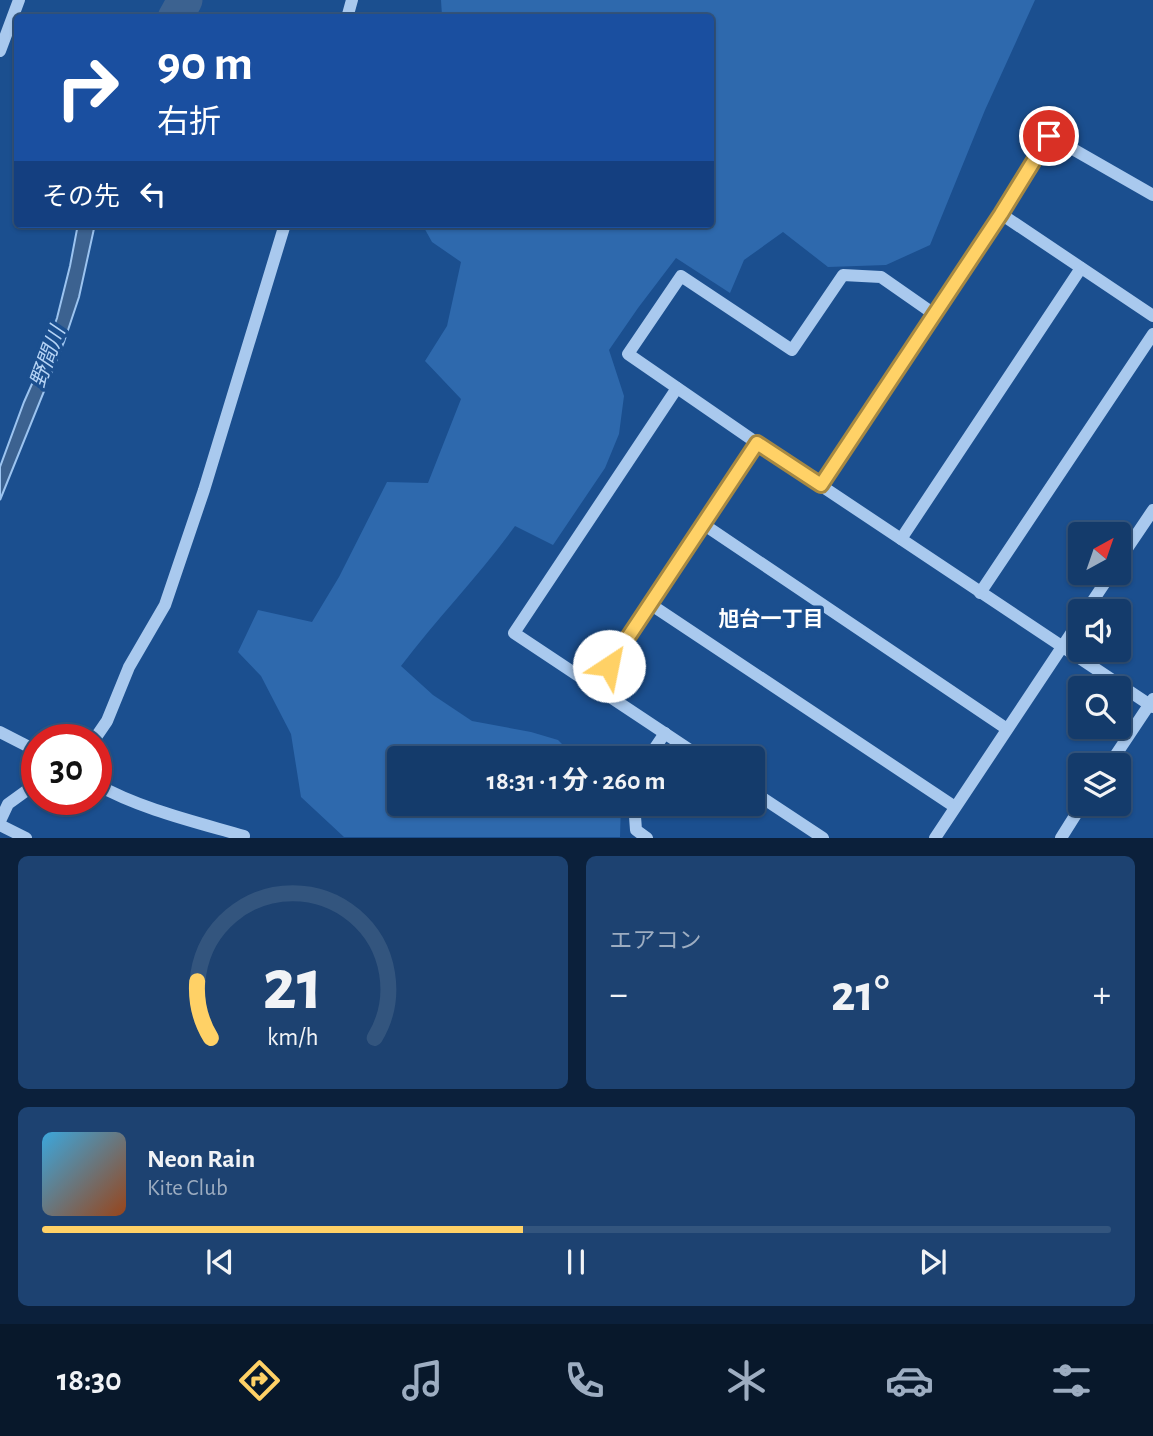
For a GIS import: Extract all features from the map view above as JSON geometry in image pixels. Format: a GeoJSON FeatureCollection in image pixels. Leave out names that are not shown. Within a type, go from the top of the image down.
{"type":"FeatureCollection","features":[{"type":"Feature","properties":{"kind":"street"},"geometry":{"type":"LineString","coordinates":[[0,51],[19,0]]}},
{"type":"Feature","properties":{"kind":"street"},"geometry":{"type":"LineString","coordinates":[[821,485],[1001,214],[1049,136],[1153,195]]}},
{"type":"Feature","properties":{"kind":"street"},"geometry":{"type":"LineString","coordinates":[[1001,214],[1153,316]]}},
{"type":"Feature","properties":{"kind":"street"},"geometry":{"type":"LineString","coordinates":[[105,724],[130,667],[165,605],[215,455],[284,228]]}},
{"type":"Feature","properties":{"kind":"street"},"geometry":{"type":"LineString","coordinates":[[901,539],[1081,268]]}},
{"type":"Feature","properties":{"kind":"street"},"geometry":{"type":"LineString","coordinates":[[934,314],[881,278],[843,275],[792,350],[681,276],[628,355],[1062,647],[1152,704],[1117,753]]}},
{"type":"Feature","properties":{"kind":"street"},"geometry":{"type":"LineString","coordinates":[[981,593],[1153,334]]}},
{"type":"Feature","properties":{"kind":"street"},"geometry":{"type":"LineString","coordinates":[[677,388],[514,633],[684,746]]}},
{"type":"Feature","properties":{"kind":"street"},"geometry":{"type":"LineString","coordinates":[[595,687],[757,443]]}},
{"type":"Feature","properties":{"kind":"street"},"geometry":{"type":"LineString","coordinates":[[1131,543],[1153,510]]}},
{"type":"Feature","properties":{"kind":"street"},"geometry":{"type":"LineString","coordinates":[[703,524],[1007,729]]}},
{"type":"Feature","properties":{"kind":"street"},"geometry":{"type":"LineString","coordinates":[[650,604],[955,807]]}},
{"type":"Feature","properties":{"kind":"street"},"geometry":{"type":"LineString","coordinates":[[935,838],[1068,638]]}},
{"type":"Feature","properties":{"kind":"street"},"geometry":{"type":"LineString","coordinates":[[0,732],[21,743]]}},
{"type":"Feature","properties":{"kind":"street"},"geometry":{"type":"LineString","coordinates":[[656,746],[665,733]]}},
{"type":"Feature","properties":{"kind":"street"},"geometry":{"type":"LineString","coordinates":[[21,792],[4,802],[0,823],[26,838]]}},
{"type":"Feature","properties":{"kind":"street"},"geometry":{"type":"LineString","coordinates":[[112,792],[170,815],[244,836]]}},
{"type":"Feature","properties":{"kind":"street"},"geometry":{"type":"LineString","coordinates":[[765,800],[822,838]]}},
{"type":"Feature","properties":{"kind":"street"},"geometry":{"type":"LineString","coordinates":[[635,816],[636,830],[647,838]]}},
{"type":"Feature","properties":{"kind":"street"},"geometry":{"type":"LineString","coordinates":[[1061,838],[1075,816]]}},
{"type":"Feature","properties":{"kind":"shaded area"},"geometry":{"type":"Polygon","coordinates":[[[441,0],[1035,0],[985,110],[930,245],[886,265],[828,267],[783,232],[744,260],[730,293],[676,258],[609,350],[624,396],[619,434],[605,468],[553,545],[515,526],[401,666],[433,695],[472,721],[531,732],[558,740],[564,746],[387,746],[387,816],[621,816],[620,837],[344,837],[301,797],[291,734],[261,676],[238,652],[258,610],[312,622],[339,577],[387,482],[428,483],[461,399],[425,361],[447,326],[461,262],[432,242],[424,228],[714,228],[714,14],[442,14],[441,0]]]}},
{"type":"Feature","properties":{"kind":"water"},"geometry":{"type":"Polygon","coordinates":[[[169,0],[181,0],[173,14],[162,14],[169,0]]]}},
{"type":"Feature","properties":{"kind":"water","name":"野間川"},"geometry":{"type":"Polygon","coordinates":[[[77,228],[94,228],[79,297],[64,342],[0,500],[0,467],[57,318],[77,228]]]}},
{"type":"Feature","properties":{"kind":"waterway","name":"野間川"},"geometry":{"type":"LineString","coordinates":[[177,14],[185,0]]}},
{"type":"Feature","properties":{"kind":"district","name":"旭台一丁目"},"geometry":{"type":"Point","coordinates":[771,619]}},
{"type":"Feature","properties":{"kind":"route"},"geometry":{"type":"LineString","coordinates":[[609,666],[757,443],[821,485],[1001,214],[1049,136]]}}]}
